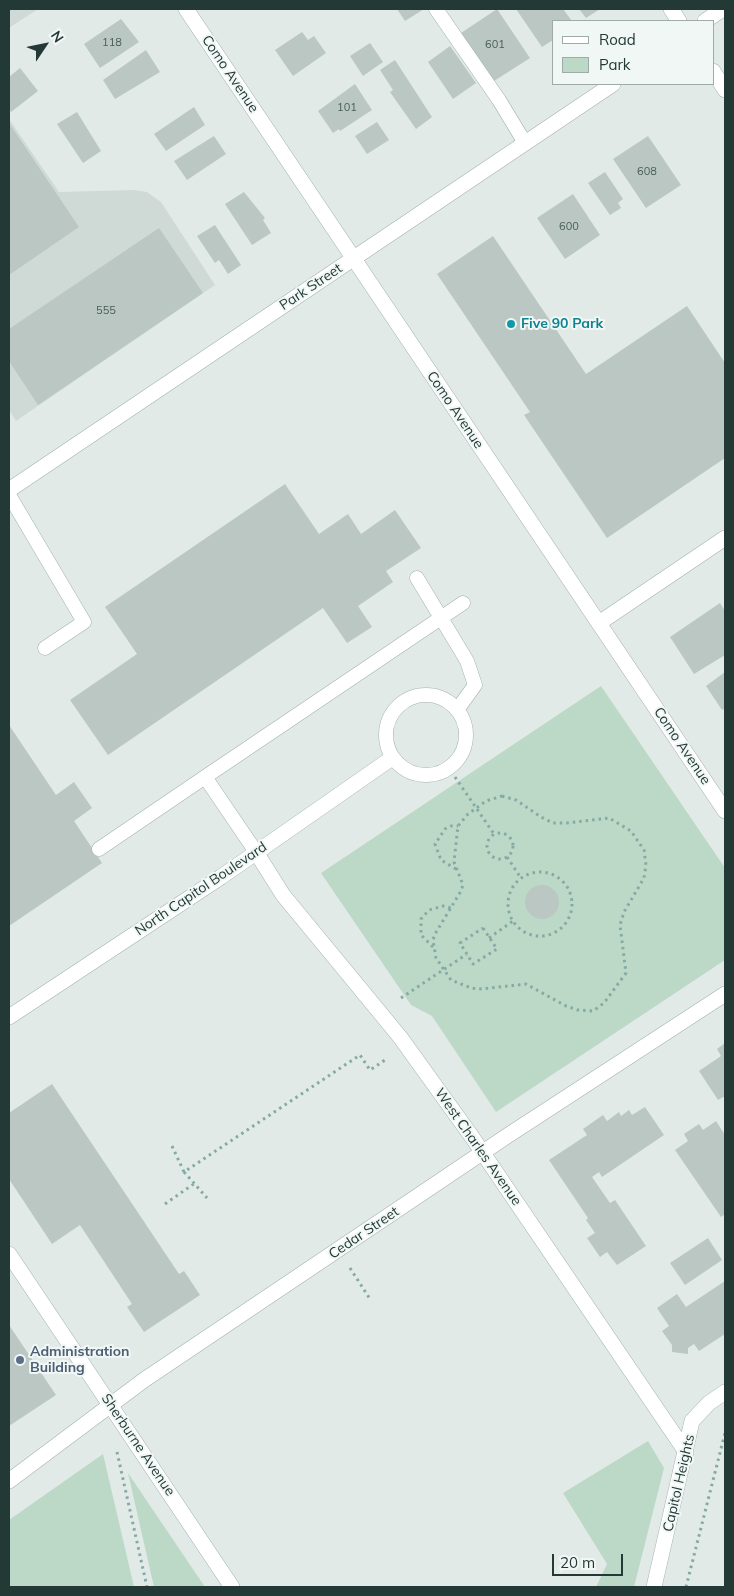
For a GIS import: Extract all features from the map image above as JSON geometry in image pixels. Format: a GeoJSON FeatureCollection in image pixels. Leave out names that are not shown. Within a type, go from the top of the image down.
{"type":"FeatureCollection","features":[{"type":"Feature","properties":{"kind":"street","name":"Como Avenue"},"geometry":{"type":"LineString","coordinates":[[186,9],[725,810]]}},
{"type":"Feature","properties":{"kind":"street"},"geometry":{"type":"LineString","coordinates":[[671,9],[678,20]]}},
{"type":"Feature","properties":{"kind":"street"},"geometry":{"type":"LineString","coordinates":[[706,20],[723,9]]}},
{"type":"Feature","properties":{"kind":"street"},"geometry":{"type":"LineString","coordinates":[[714,73],[725,90]]}},
{"type":"Feature","properties":{"kind":"street","name":"Park Street"},"geometry":{"type":"LineString","coordinates":[[9,490],[612,85]]}},
{"type":"Feature","properties":{"kind":"street"},"geometry":{"type":"LineString","coordinates":[[599,623],[725,538]]}},
{"type":"Feature","properties":{"kind":"street","name":"North Capitol Boulevard"},"geometry":{"type":"LineString","coordinates":[[9,1017],[256,852],[392,758]]}},
{"type":"Feature","properties":{"kind":"street","name":"West Charles Avenue"},"geometry":{"type":"LineString","coordinates":[[256,852],[282,895],[400,1037],[483,1152],[686,1452]]}},
{"type":"Feature","properties":{"kind":"street","name":"Cedar Street"},"geometry":{"type":"LineString","coordinates":[[9,1481],[144,1380],[483,1152],[725,994]]}},
{"type":"Feature","properties":{"kind":"street","name":"Sherburne Avenue"},"geometry":{"type":"LineString","coordinates":[[9,1254],[232,1587]]}},
{"type":"Feature","properties":{"kind":"street","name":"Capitol Heights"},"geometry":{"type":"LineString","coordinates":[[654,1587],[692,1421],[709,1403],[725,1392]]}},
{"type":"Feature","properties":{"kind":"lane"},"geometry":{"type":"LineString","coordinates":[[436,9],[499,100],[525,143]]}},
{"type":"Feature","properties":{"kind":"lane"},"geometry":{"type":"LineString","coordinates":[[9,495],[84,622],[45,648]]}},
{"type":"Feature","properties":{"kind":"lane"},"geometry":{"type":"LineString","coordinates":[[417,578],[468,661],[475,685],[457,710]]}},
{"type":"Feature","properties":{"kind":"lane"},"geometry":{"type":"LineString","coordinates":[[99,849],[463,603]]}},
{"type":"Feature","properties":{"kind":"lane"},"geometry":{"type":"LineString","coordinates":[[422,695],[435,696],[447,701],[457,710],[464,722],[465,741],[458,760],[448,769],[436,774],[423,775],[410,772],[392,758],[386,742],[386,729],[390,716],[398,706],[409,698],[422,695]]}},
{"type":"Feature","properties":{"kind":"lane"},"geometry":{"type":"LineString","coordinates":[[205,777],[256,852]]}},
{"type":"Feature","properties":{"kind":"path"},"geometry":{"type":"LineString","coordinates":[[455,777],[494,834]]}},
{"type":"Feature","properties":{"kind":"path"},"geometry":{"type":"LineString","coordinates":[[495,797],[510,797],[553,823],[609,818],[624,826],[637,837],[644,850],[646,865],[644,878],[621,919],[626,973],[604,1003],[593,1011],[578,1010],[566,1006],[526,984],[482,989],[472,988],[451,980],[436,958],[434,948],[435,934],[463,884],[456,869],[454,857],[458,826],[476,808],[495,797]]}},
{"type":"Feature","properties":{"kind":"path"},"geometry":{"type":"LineString","coordinates":[[456,869],[441,860],[435,844],[446,829],[451,826],[458,826]]}},
{"type":"Feature","properties":{"kind":"path"},"geometry":{"type":"LineString","coordinates":[[502,832],[512,839],[513,848],[508,857],[497,859],[488,852],[487,843],[494,834],[502,832]]}},
{"type":"Feature","properties":{"kind":"path"},"geometry":{"type":"LineString","coordinates":[[508,857],[521,878]]}},
{"type":"Feature","properties":{"kind":"path"},"geometry":{"type":"LineString","coordinates":[[535,872],[555,875],[569,889],[572,910],[570,918],[560,929],[545,936],[530,934],[513,921],[508,908],[510,895],[514,885],[521,878],[535,872]]}},
{"type":"Feature","properties":{"kind":"path"},"geometry":{"type":"LineString","coordinates":[[434,948],[421,936],[421,919],[428,910],[451,908]]}},
{"type":"Feature","properties":{"kind":"path"},"geometry":{"type":"LineString","coordinates":[[489,938],[513,921]]}},
{"type":"Feature","properties":{"kind":"path"},"geometry":{"type":"LineString","coordinates":[[483,928],[496,949],[473,964],[467,954],[460,943],[483,928]]}},
{"type":"Feature","properties":{"kind":"path"},"geometry":{"type":"LineString","coordinates":[[401,998],[467,954]]}},
{"type":"Feature","properties":{"kind":"path"},"geometry":{"type":"LineString","coordinates":[[184,1172],[360,1055],[370,1070],[385,1060]]}},
{"type":"Feature","properties":{"kind":"path"},"geometry":{"type":"LineString","coordinates":[[172,1146],[184,1172],[207,1198]]}},
{"type":"Feature","properties":{"kind":"path"},"geometry":{"type":"LineString","coordinates":[[165,1204],[195,1183]]}},
{"type":"Feature","properties":{"kind":"path"},"geometry":{"type":"LineString","coordinates":[[350,1268],[370,1299]]}},
{"type":"Feature","properties":{"kind":"path"},"geometry":{"type":"LineString","coordinates":[[686,1587],[725,1433]]}},
{"type":"Feature","properties":{"kind":"path"},"geometry":{"type":"LineString","coordinates":[[116,1451],[147,1587]]}},
{"type":"Feature","properties":{"kind":"shaded area"},"geometry":{"type":"Polygon","coordinates":[[[9,9],[38,9],[9,28],[9,9]]]}},
{"type":"Feature","properties":{"kind":"shaded area"},"geometry":{"type":"Polygon","coordinates":[[[9,119],[59,192],[134,190],[147,192],[161,202],[215,285],[16,421],[9,410],[9,119]]]}},
{"type":"Feature","properties":{"kind":"green space"},"geometry":{"type":"Polygon","coordinates":[[[601,686],[725,868],[725,960],[496,1112],[432,1016],[411,1005],[321,873],[601,686]]]}},
{"type":"Feature","properties":{"kind":"green space"},"geometry":{"type":"Polygon","coordinates":[[[648,1441],[664,1468],[634,1587],[596,1587],[607,1564],[563,1493],[648,1441]]]}},
{"type":"Feature","properties":{"kind":"green space"},"geometry":{"type":"Polygon","coordinates":[[[103,1454],[134,1587],[9,1587],[9,1520],[103,1454]]]}},
{"type":"Feature","properties":{"kind":"green space"},"geometry":{"type":"Polygon","coordinates":[[[128,1473],[205,1587],[154,1587],[128,1473]]]}},
{"type":"Feature","properties":{"kind":"building"},"geometry":{"type":"Polygon","coordinates":[[[397,9],[424,9],[405,21],[397,9]]]}},
{"type":"Feature","properties":{"kind":"building"},"geometry":{"type":"Polygon","coordinates":[[[497,9],[530,58],[494,81],[461,33],[497,9]]]}},
{"type":"Feature","properties":{"kind":"building"},"geometry":{"type":"Polygon","coordinates":[[[516,9],[563,9],[571,20],[552,20],[552,41],[542,47],[516,9]]]}},
{"type":"Feature","properties":{"kind":"building"},"geometry":{"type":"Polygon","coordinates":[[[579,9],[600,9],[586,18],[579,9]]]}},
{"type":"Feature","properties":{"kind":"building"},"geometry":{"type":"Polygon","coordinates":[[[121,19],[139,42],[100,68],[84,44],[121,19]]]}},
{"type":"Feature","properties":{"kind":"building"},"geometry":{"type":"Polygon","coordinates":[[[302,32],[308,40],[314,36],[326,53],[293,76],[275,50],[302,32]]]}},
{"type":"Feature","properties":{"kind":"building"},"geometry":{"type":"Polygon","coordinates":[[[370,43],[383,62],[363,76],[350,56],[370,43]]]}},
{"type":"Feature","properties":{"kind":"building"},"geometry":{"type":"Polygon","coordinates":[[[450,46],[476,83],[453,99],[428,62],[450,46]]]}},
{"type":"Feature","properties":{"kind":"building"},"geometry":{"type":"Polygon","coordinates":[[[146,50],[160,72],[115,99],[103,80],[146,50]]]}},
{"type":"Feature","properties":{"kind":"building"},"geometry":{"type":"Polygon","coordinates":[[[395,60],[432,117],[416,129],[390,92],[393,90],[380,70],[395,60]]]}},
{"type":"Feature","properties":{"kind":"building"},"geometry":{"type":"Polygon","coordinates":[[[20,68],[38,91],[11,112],[9,109],[9,77],[20,68]]]}},
{"type":"Feature","properties":{"kind":"building"},"geometry":{"type":"Polygon","coordinates":[[[355,84],[372,110],[340,131],[339,129],[333,133],[318,111],[355,84]]]}},
{"type":"Feature","properties":{"kind":"building"},"geometry":{"type":"Polygon","coordinates":[[[194,107],[205,125],[166,151],[154,134],[194,107]]]}},
{"type":"Feature","properties":{"kind":"building"},"geometry":{"type":"Polygon","coordinates":[[[77,112],[101,151],[83,163],[57,124],[77,112]]]}},
{"type":"Feature","properties":{"kind":"building"},"geometry":{"type":"Polygon","coordinates":[[[377,122],[389,140],[367,154],[355,136],[377,122]]]}},
{"type":"Feature","properties":{"kind":"building"},"geometry":{"type":"Polygon","coordinates":[[[9,123],[79,227],[9,275],[9,123]]]}},
{"type":"Feature","properties":{"kind":"building"},"geometry":{"type":"Polygon","coordinates":[[[214,136],[226,154],[187,180],[174,161],[214,136]]]}},
{"type":"Feature","properties":{"kind":"building"},"geometry":{"type":"Polygon","coordinates":[[[648,136],[681,185],[646,208],[613,159],[648,136]]]}},
{"type":"Feature","properties":{"kind":"building"},"geometry":{"type":"Polygon","coordinates":[[[605,172],[623,199],[618,203],[621,208],[610,215],[588,183],[605,172]]]}},
{"type":"Feature","properties":{"kind":"building"},"geometry":{"type":"Polygon","coordinates":[[[244,192],[265,218],[263,220],[271,233],[252,245],[225,204],[244,192]]]}},
{"type":"Feature","properties":{"kind":"building"},"geometry":{"type":"Polygon","coordinates":[[[573,194],[600,235],[565,259],[537,218],[573,194]]]}},
{"type":"Feature","properties":{"kind":"building"},"geometry":{"type":"Polygon","coordinates":[[[215,225],[241,265],[228,274],[219,260],[215,263],[197,236],[215,225]]]}},
{"type":"Feature","properties":{"kind":"building"},"geometry":{"type":"Polygon","coordinates":[[[159,228],[203,293],[38,405],[9,361],[9,329],[159,228]]]}},
{"type":"Feature","properties":{"kind":"building"},"geometry":{"type":"Polygon","coordinates":[[[493,236],[586,374],[687,306],[725,363],[725,458],[607,538],[524,415],[530,412],[437,274],[493,236]]]}},
{"type":"Feature","properties":{"kind":"building"},"geometry":{"type":"Polygon","coordinates":[[[285,484],[319,534],[348,514],[361,534],[395,510],[421,548],[386,571],[393,582],[358,606],[372,627],[347,643],[323,608],[108,755],[70,700],[137,654],[105,607],[285,484]]]}},
{"type":"Feature","properties":{"kind":"building"},"geometry":{"type":"Polygon","coordinates":[[[720,603],[725,611],[725,655],[694,674],[670,637],[720,603]]]}},
{"type":"Feature","properties":{"kind":"building"},"geometry":{"type":"Polygon","coordinates":[[[725,672],[725,708],[722,710],[706,686],[725,672]]]}},
{"type":"Feature","properties":{"kind":"building"},"geometry":{"type":"Polygon","coordinates":[[[9,725],[56,795],[74,782],[92,808],[74,821],[102,863],[9,926],[9,725]]]}},
{"type":"Feature","properties":{"kind":"building"},"geometry":{"type":"Polygon","coordinates":[[[542,885],[549,886],[554,890],[558,895],[558,909],[554,914],[549,918],[542,919],[535,918],[530,914],[526,909],[525,902],[526,895],[530,890],[535,886],[542,885]]]}},
{"type":"Feature","properties":{"kind":"building"},"geometry":{"type":"Polygon","coordinates":[[[725,1043],[725,1096],[718,1100],[699,1071],[721,1056],[717,1049],[725,1043]]]}},
{"type":"Feature","properties":{"kind":"building"},"geometry":{"type":"Polygon","coordinates":[[[52,1084],[179,1274],[184,1271],[200,1295],[144,1332],[127,1307],[132,1304],[80,1225],[52,1244],[9,1179],[9,1113],[52,1084]]]}},
{"type":"Feature","properties":{"kind":"building"},"geometry":{"type":"Polygon","coordinates":[[[645,1107],[664,1135],[602,1177],[599,1172],[592,1177],[610,1203],[615,1200],[646,1246],[617,1265],[607,1252],[600,1257],[587,1238],[595,1233],[586,1220],[588,1218],[549,1160],[587,1135],[583,1129],[603,1115],[607,1121],[619,1112],[621,1116],[629,1110],[632,1115],[645,1107]]]}},
{"type":"Feature","properties":{"kind":"building"},"geometry":{"type":"Polygon","coordinates":[[[716,1121],[725,1135],[725,1214],[721,1217],[675,1150],[688,1141],[684,1134],[699,1124],[703,1130],[716,1121]]]}},
{"type":"Feature","properties":{"kind":"building"},"geometry":{"type":"Polygon","coordinates":[[[708,1238],[722,1260],[685,1285],[670,1263],[708,1238]]]}},
{"type":"Feature","properties":{"kind":"building"},"geometry":{"type":"Polygon","coordinates":[[[725,1281],[725,1334],[699,1351],[694,1344],[688,1348],[688,1354],[672,1352],[672,1345],[662,1331],[669,1326],[657,1308],[677,1294],[686,1307],[725,1281]]]}},
{"type":"Feature","properties":{"kind":"building","name":"Administration Building"},"geometry":{"type":"Polygon","coordinates":[[[9,1325],[56,1395],[9,1426],[9,1325]]]}},
{"type":"Feature","properties":{"kind":"place","name":"Five 90 Park"},"geometry":{"type":"Point","coordinates":[511,324]}},
{"type":"Feature","properties":{"kind":"place","name":"Administration Building"},"geometry":{"type":"Point","coordinates":[20,1360]}}]}
